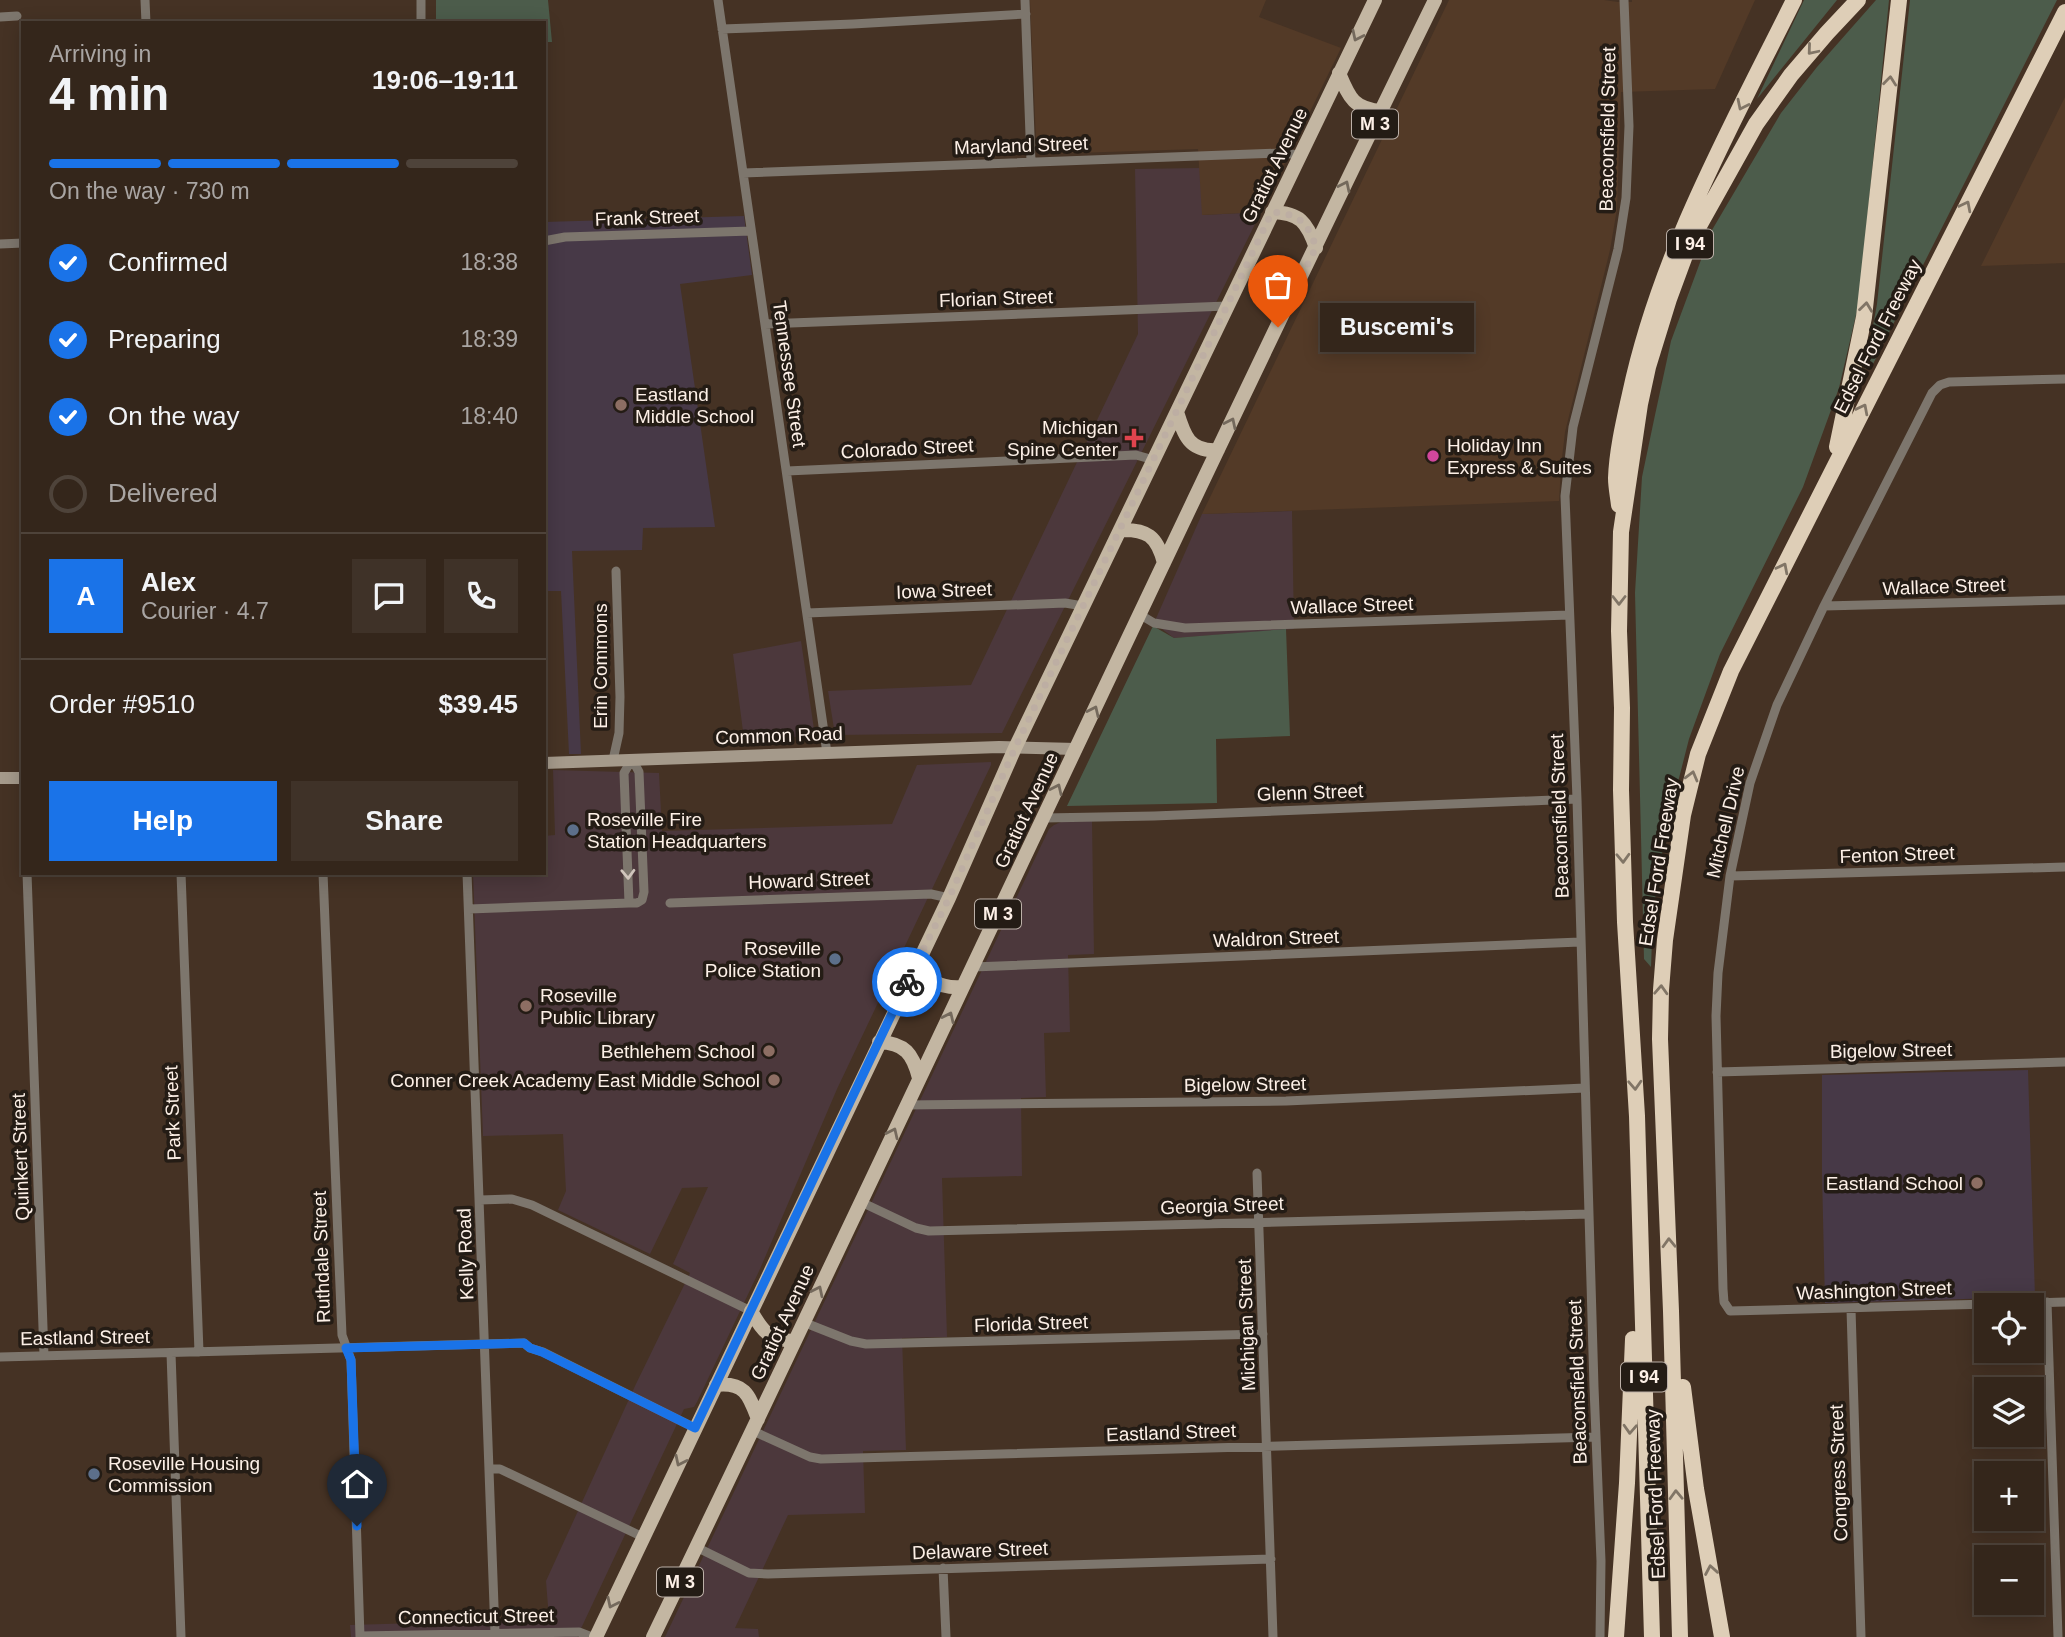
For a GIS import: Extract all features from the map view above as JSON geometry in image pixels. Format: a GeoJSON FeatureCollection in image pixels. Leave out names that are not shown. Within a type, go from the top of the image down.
{"type":"FeatureCollection","features":[{"type":"Feature","properties":{"kind":"highway"},"geometry":{"type":"LineString","coordinates":[[1621,532],[1616,478],[1636,364],[1650,317],[1666,268],[1687,218],[1794,0]]}},
{"type":"Feature","properties":{"kind":"highway","name":"Edsel Ford Freeway"},"geometry":{"type":"LineString","coordinates":[[1652,1637],[1637,1116],[1620,790],[1621,532],[1648,367],[1690,242],[1756,124],[1791,75],[1858,0]]}},
{"type":"Feature","properties":{"kind":"highway"},"geometry":{"type":"LineString","coordinates":[[1832,470],[1864,317],[1899,1]]}},
{"type":"Feature","properties":{"kind":"highway","name":"Edsel Ford Freeway"},"geometry":{"type":"LineString","coordinates":[[1680,1637],[1660,1039],[1665,940],[1683,815],[1698,754],[1731,671],[2065,12]]}},
{"type":"Feature","properties":{"kind":"highway"},"geometry":{"type":"LineString","coordinates":[[1616,1637],[1632,1382],[1630,1214],[1637,1116]]}},
{"type":"Feature","properties":{"kind":"highway"},"geometry":{"type":"LineString","coordinates":[[1671,1311],[1680,1353],[1696,1489],[1722,1637]]}},
{"type":"Feature","properties":{"kind":"main road","name":"Gratiot Avenue"},"geometry":{"type":"LineString","coordinates":[[594,1637],[949,898],[1015,748],[1375,0]]}},
{"type":"Feature","properties":{"kind":"main road","name":"Gratiot Avenue"},"geometry":{"type":"LineString","coordinates":[[653,1637],[1139,614],[1435,0]]}},
{"type":"Feature","properties":{"kind":"main road"},"geometry":{"type":"LineString","coordinates":[[1339,72],[1354,102],[1367,109],[1382,111]]}},
{"type":"Feature","properties":{"kind":"main road"},"geometry":{"type":"LineString","coordinates":[[1272,212],[1293,215],[1300,219],[1312,235],[1316,247]]}},
{"type":"Feature","properties":{"kind":"main road"},"geometry":{"type":"LineString","coordinates":[[1177,412],[1182,429],[1192,444],[1204,450],[1218,450]]}},
{"type":"Feature","properties":{"kind":"main road"},"geometry":{"type":"LineString","coordinates":[[1120,530],[1133,530],[1149,535],[1161,551],[1164,563]]}},
{"type":"Feature","properties":{"kind":"main road"},"geometry":{"type":"LineString","coordinates":[[919,957],[936,983],[943,987],[963,988]]}},
{"type":"Feature","properties":{"kind":"main road"},"geometry":{"type":"LineString","coordinates":[[879,1042],[904,1049],[915,1065],[919,1078]]}},
{"type":"Feature","properties":{"kind":"main road"},"geometry":{"type":"LineString","coordinates":[[751,1311],[764,1331],[771,1336],[794,1341]]}},
{"type":"Feature","properties":{"kind":"main road"},"geometry":{"type":"LineString","coordinates":[[716,1385],[727,1384],[740,1388],[751,1401],[755,1425]]}},
{"type":"Feature","properties":{"kind":"street"},"geometry":{"type":"LineString","coordinates":[[145,0],[146,21]]}},
{"type":"Feature","properties":{"kind":"street"},"geometry":{"type":"LineString","coordinates":[[421,0],[421,21]]}},
{"type":"Feature","properties":{"kind":"street","name":"Tennessee Street"},"geometry":{"type":"LineString","coordinates":[[718,0],[827,753]]}},
{"type":"Feature","properties":{"kind":"street"},"geometry":{"type":"LineString","coordinates":[[1025,0],[1031,162]]}},
{"type":"Feature","properties":{"kind":"street","name":"Beaconsfield Street"},"geometry":{"type":"LineString","coordinates":[[1600,1637],[1601,1561],[1565,496],[1573,427],[1618,249],[1626,198],[1629,126],[1624,0]]}},
{"type":"Feature","properties":{"kind":"street"},"geometry":{"type":"LineString","coordinates":[[722,29],[1026,14]]}},
{"type":"Feature","properties":{"kind":"street"},"geometry":{"type":"LineString","coordinates":[[0,17],[17,16]]}},
{"type":"Feature","properties":{"kind":"street","name":"Maryland Street"},"geometry":{"type":"LineString","coordinates":[[743,173],[1281,153],[1300,155]]}},
{"type":"Feature","properties":{"kind":"street","name":"Frank Street"},"geometry":{"type":"LineString","coordinates":[[546,241],[565,237],[751,231]]}},
{"type":"Feature","properties":{"kind":"street"},"geometry":{"type":"LineString","coordinates":[[0,244],[21,243]]}},
{"type":"Feature","properties":{"kind":"street","name":"Florian Street"},"geometry":{"type":"LineString","coordinates":[[765,324],[1227,306]]}},
{"type":"Feature","properties":{"kind":"street","name":"Mitchell Drive"},"geometry":{"type":"LineString","coordinates":[[1727,1307],[1723,1289],[1717,1072],[1718,973],[1730,876],[1749,783],[1777,705],[1932,393],[1940,385],[1949,382],[2065,379]]}},
{"type":"Feature","properties":{"kind":"street","name":"Colorado Street"},"geometry":{"type":"LineString","coordinates":[[787,471],[1136,455],[1153,460]]}},
{"type":"Feature","properties":{"kind":"street","name":"Erin Commons"},"geometry":{"type":"LineString","coordinates":[[613,760],[619,733],[620,697],[616,571]]}},
{"type":"Feature","properties":{"kind":"street","name":"Wallace Street"},"geometry":{"type":"LineString","coordinates":[[1824,607],[2065,600]]}},
{"type":"Feature","properties":{"kind":"street","name":"Iowa Street"},"geometry":{"type":"LineString","coordinates":[[807,613],[1065,603],[1083,606]]}},
{"type":"Feature","properties":{"kind":"street","name":"Wallace Street"},"geometry":{"type":"LineString","coordinates":[[1139,614],[1154,623],[1185,628],[1569,615]]}},
{"type":"Feature","properties":{"kind":"street","name":"Common Road"},"geometry":{"type":"LineString","coordinates":[[546,763],[999,747],[1076,749]]}},
{"type":"Feature","properties":{"kind":"street"},"geometry":{"type":"LineString","coordinates":[[629,903],[624,773],[632,759]]}},
{"type":"Feature","properties":{"kind":"street"},"geometry":{"type":"LineString","coordinates":[[468,909],[629,903],[642,900],[644,892],[639,772],[632,759]]}},
{"type":"Feature","properties":{"kind":"street"},"geometry":{"type":"LineString","coordinates":[[0,778],[21,778]]}},
{"type":"Feature","properties":{"kind":"street","name":"Glenn Street"},"geometry":{"type":"LineString","coordinates":[[1044,818],[1577,799]]}},
{"type":"Feature","properties":{"kind":"street","name":"Fenton Street"},"geometry":{"type":"LineString","coordinates":[[1730,876],[2065,867]]}},
{"type":"Feature","properties":{"kind":"street","name":"Quinkert Street"},"geometry":{"type":"LineString","coordinates":[[27,875],[44,1356]]}},
{"type":"Feature","properties":{"kind":"street","name":"Park Street"},"geometry":{"type":"LineString","coordinates":[[181,875],[199,1352]]}},
{"type":"Feature","properties":{"kind":"street","name":"Ruthdale Street"},"geometry":{"type":"LineString","coordinates":[[323,875],[341,1321],[342,1335],[351,1360],[360,1637]]}},
{"type":"Feature","properties":{"kind":"street","name":"Kelly Road"},"geometry":{"type":"LineString","coordinates":[[467,875],[495,1633]]}},
{"type":"Feature","properties":{"kind":"street","name":"Howard Street"},"geometry":{"type":"LineString","coordinates":[[670,903],[931,894],[949,898]]}},
{"type":"Feature","properties":{"kind":"street","name":"Waldron Street"},"geometry":{"type":"LineString","coordinates":[[973,967],[1580,942]]}},
{"type":"Feature","properties":{"kind":"street","name":"Bigelow Street"},"geometry":{"type":"LineString","coordinates":[[1717,1072],[2065,1062]]}},
{"type":"Feature","properties":{"kind":"street","name":"Bigelow Street"},"geometry":{"type":"LineString","coordinates":[[906,1105],[1286,1101],[1585,1088]]}},
{"type":"Feature","properties":{"kind":"street","name":"Michigan Street"},"geometry":{"type":"LineString","coordinates":[[1258,1173],[1273,1637]]}},
{"type":"Feature","properties":{"kind":"street"},"geometry":{"type":"LineString","coordinates":[[480,1200],[512,1199],[532,1205],[751,1311]]}},
{"type":"Feature","properties":{"kind":"street","name":"Georgia Street"},"geometry":{"type":"LineString","coordinates":[[861,1202],[916,1228],[929,1231],[1589,1214]]}},
{"type":"Feature","properties":{"kind":"street"},"geometry":{"type":"LineString","coordinates":[[2047,1302],[2058,1637]]}},
{"type":"Feature","properties":{"kind":"street","name":"Washington Street"},"geometry":{"type":"LineString","coordinates":[[1727,1307],[1730,1311],[1737,1311],[2065,1302]]}},
{"type":"Feature","properties":{"kind":"street","name":"Congress Street"},"geometry":{"type":"LineString","coordinates":[[1851,1309],[1861,1637]]}},
{"type":"Feature","properties":{"kind":"street","name":"Florida Street"},"geometry":{"type":"LineString","coordinates":[[803,1322],[851,1341],[866,1344],[1263,1334]]}},
{"type":"Feature","properties":{"kind":"street"},"geometry":{"type":"LineString","coordinates":[[199,1352],[524,1343],[695,1428]]}},
{"type":"Feature","properties":{"kind":"street","name":"Eastland Street"},"geometry":{"type":"LineString","coordinates":[[0,1357],[199,1352]]}},
{"type":"Feature","properties":{"kind":"street"},"geometry":{"type":"LineString","coordinates":[[171,1353],[181,1637]]}},
{"type":"Feature","properties":{"kind":"street","name":"Eastland Street"},"geometry":{"type":"LineString","coordinates":[[755,1425],[810,1457],[821,1459],[1595,1437]]}},
{"type":"Feature","properties":{"kind":"street"},"geometry":{"type":"LineString","coordinates":[[489,1469],[500,1469],[643,1537]]}},
{"type":"Feature","properties":{"kind":"street","name":"Delaware Street"},"geometry":{"type":"LineString","coordinates":[[696,1547],[738,1569],[760,1574],[1270,1559]]}},
{"type":"Feature","properties":{"kind":"street"},"geometry":{"type":"LineString","coordinates":[[943,1568],[946,1637]]}},
{"type":"Feature","properties":{"kind":"street","name":"Connecticut Street"},"geometry":{"type":"LineString","coordinates":[[360,1637],[579,1632],[594,1637]]}},
{"type":"Feature","properties":{"kind":"shaded area"},"geometry":{"type":"Polygon","coordinates":[[[1030,0],[1266,0],[1259,17],[1341,48],[1261,212],[1202,215],[1198,149],[1045,154],[1038,152],[1030,0]]]}},
{"type":"Feature","properties":{"kind":"shaded area"},"geometry":{"type":"Polygon","coordinates":[[[1449,0],[1755,0],[1715,89],[1621,92],[1617,209],[1610,250],[1565,432],[1559,501],[1202,514],[1449,0]]]}},
{"type":"Feature","properties":{"kind":"shaded area"},"geometry":{"type":"Polygon","coordinates":[[[2065,97],[2065,263],[1981,266],[2065,97]]]}},
{"type":"Feature","properties":{"kind":"shaded area"},"geometry":{"type":"Polygon","coordinates":[[[1200,168],[1203,215],[1261,212],[1002,733],[835,735],[828,691],[971,685],[1138,334],[1135,169],[1200,168]]]}},
{"type":"Feature","properties":{"kind":"shaded area","name":"Eastland Middle School"},"geometry":{"type":"Polygon","coordinates":[[[744,216],[752,275],[680,284],[715,527],[643,528],[642,550],[572,551],[581,754],[569,754],[561,591],[546,591],[546,222],[744,216]]]}},
{"type":"Feature","properties":{"kind":"shaded area"},"geometry":{"type":"Polygon","coordinates":[[[1292,511],[1294,629],[1174,638],[1154,623],[1202,514],[1292,511]]]}},
{"type":"Feature","properties":{"kind":"shaded area"},"geometry":{"type":"Polygon","coordinates":[[[801,641],[815,736],[744,739],[733,654],[801,641]]]}},
{"type":"Feature","properties":{"kind":"shaded area"},"geometry":{"type":"Polygon","coordinates":[[[991,762],[837,1089],[760,1269],[697,1402],[694,1407],[684,1409],[577,1637],[351,1637],[350,1625],[549,1619],[546,1581],[690,1273],[673,1264],[708,1187],[682,1188],[650,1254],[558,1210],[566,1191],[563,1134],[483,1136],[473,875],[546,875],[546,836],[555,835],[553,770],[659,773],[662,831],[892,824],[917,765],[991,762]]]}},
{"type":"Feature","properties":{"kind":"shaded area"},"geometry":{"type":"Polygon","coordinates":[[[1092,821],[1094,954],[1068,955],[1070,1032],[1044,1033],[1046,1097],[1021,1098],[1022,1176],[942,1178],[947,1337],[902,1338],[906,1450],[863,1451],[865,1513],[788,1515],[735,1628],[758,1629],[759,1637],[665,1637],[1049,829],[1061,822],[1092,821]]]}},
{"type":"Feature","properties":{"kind":"shaded area"},"geometry":{"type":"Polygon","coordinates":[[[2028,1070],[2035,1293],[1974,1293],[1974,1299],[1825,1303],[1822,1075],[2028,1070]]]}},
{"type":"Feature","properties":{"kind":"green space"},"geometry":{"type":"Polygon","coordinates":[[[436,0],[548,0],[552,42],[546,42],[546,21],[436,21],[436,0]]]}},
{"type":"Feature","properties":{"kind":"green space"},"geometry":{"type":"Polygon","coordinates":[[[1804,0],[1837,0],[1757,99],[1804,0]]]}},
{"type":"Feature","properties":{"kind":"green space"},"geometry":{"type":"Polygon","coordinates":[[[1876,0],[1889,0],[1859,302],[1839,388],[1803,487],[1720,654],[1689,739],[1666,829],[1653,912],[1651,967],[1644,959],[1635,593],[1642,477],[1671,341],[1712,230],[1781,113],[1876,0]]]}},
{"type":"Feature","properties":{"kind":"green space"},"geometry":{"type":"Polygon","coordinates":[[[1910,0],[2057,0],[1872,366],[1865,369],[1877,304],[1910,0]]]}},
{"type":"Feature","properties":{"kind":"green space"},"geometry":{"type":"Polygon","coordinates":[[[1153,626],[1174,638],[1286,629],[1290,736],[1216,739],[1217,803],[1067,806],[1153,626]]]}},
{"type":"Feature","properties":{"kind":"way so far"},"geometry":{"type":"LineString","coordinates":[[907,982],[949,898],[1015,748],[1272,212],[1293,215],[1300,219],[1312,235],[1316,247],[1278,327]]}},
{"type":"Feature","properties":{"kind":"place","name":"Buscemi's"},"geometry":{"type":"Point","coordinates":[1278,327]}},
{"type":"Feature","properties":{"kind":"place","name":"Eastland Middle School"},"geometry":{"type":"Point","coordinates":[621,405]}},
{"type":"Feature","properties":{"kind":"place","name":"Michigan Spine Center"},"geometry":{"type":"Point","coordinates":[1134,438]}},
{"type":"Feature","properties":{"kind":"place","name":"Holiday Inn Express & Suites"},"geometry":{"type":"Point","coordinates":[1433,456]}},
{"type":"Feature","properties":{"kind":"place","name":"Roseville Fire Station Headquarters"},"geometry":{"type":"Point","coordinates":[573,830]}},
{"type":"Feature","properties":{"kind":"place","name":"Roseville Police Station"},"geometry":{"type":"Point","coordinates":[835,959]}},
{"type":"Feature","properties":{"kind":"place","name":"Roseville Public Library"},"geometry":{"type":"Point","coordinates":[526,1006]}},
{"type":"Feature","properties":{"kind":"place","name":"Bethlehem School"},"geometry":{"type":"Point","coordinates":[769,1051]}},
{"type":"Feature","properties":{"kind":"place","name":"Conner Creek Academy East Middle School"},"geometry":{"type":"Point","coordinates":[774,1080]}},
{"type":"Feature","properties":{"kind":"place","name":"Eastland School"},"geometry":{"type":"Point","coordinates":[1977,1183]}},
{"type":"Feature","properties":{"kind":"place","name":"Roseville Housing Commission"},"geometry":{"type":"Point","coordinates":[94,1474]}},
{"type":"Feature","properties":{"kind":"route"},"geometry":{"type":"LineString","coordinates":[[357,1526],[351,1360],[346,1348],[524,1343],[695,1428],[907,982]]}}]}
